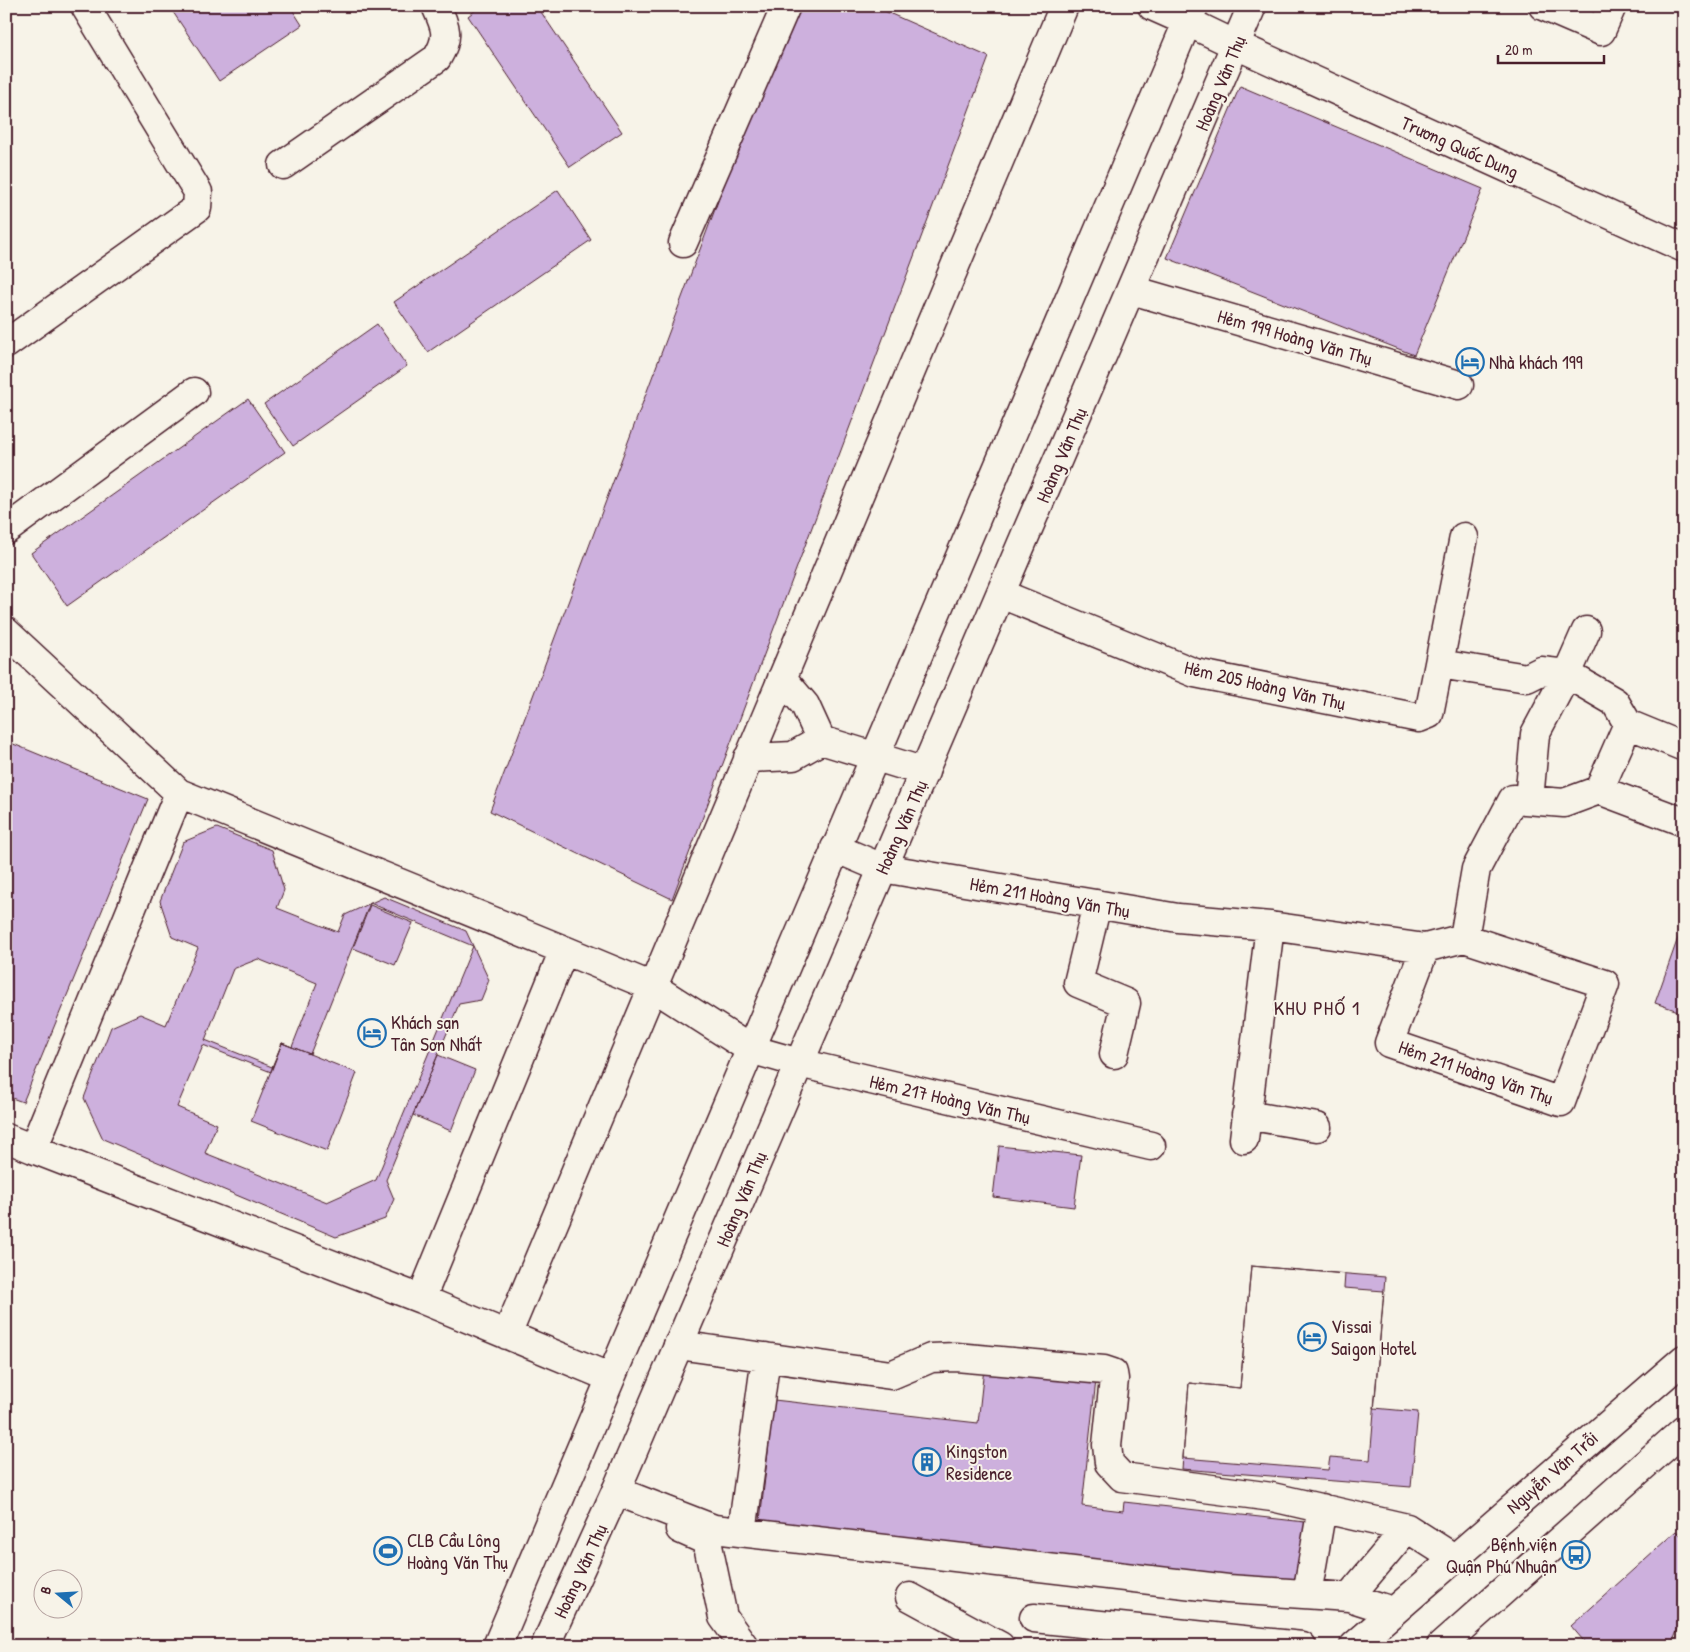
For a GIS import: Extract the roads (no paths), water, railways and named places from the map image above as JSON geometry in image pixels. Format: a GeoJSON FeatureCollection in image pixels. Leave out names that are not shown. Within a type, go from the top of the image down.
{"type":"FeatureCollection","features":[{"type":"Feature","properties":{"kind":"main road"},"geometry":{"type":"LineString","coordinates":[[6,344],[197,208],[198,192],[85,6]]}},
{"type":"Feature","properties":{"kind":"main road"},"geometry":{"type":"LineString","coordinates":[[282,165],[437,58],[446,43],[446,28],[436,6]]}},
{"type":"Feature","properties":{"kind":"main road"},"geometry":{"type":"LineString","coordinates":[[683,243],[786,6]]}},
{"type":"Feature","properties":{"kind":"main road"},"geometry":{"type":"LineString","coordinates":[[507,1335],[1064,6]]}},
{"type":"Feature","properties":{"kind":"main road","name":"Trương Quốc Dung"},"geometry":{"type":"LineString","coordinates":[[1152,6],[1191,14],[1236,46],[1684,248]]}},
{"type":"Feature","properties":{"kind":"main road","name":"Hoàng Văn Thụ"},"geometry":{"type":"LineString","coordinates":[[545,1646],[614,1495],[1132,290],[1252,6]]}},
{"type":"Feature","properties":{"kind":"main road"},"geometry":{"type":"LineString","coordinates":[[1543,6],[1601,31],[1612,6]]}},
{"type":"Feature","properties":{"kind":"main road"},"geometry":{"type":"LineString","coordinates":[[497,1646],[609,1377],[1191,14]]}},
{"type":"Feature","properties":{"kind":"main road","name":"Hẻm 199 Hoàng Văn Thụ"},"geometry":{"type":"LineString","coordinates":[[1132,290],[1459,385]]}},
{"type":"Feature","properties":{"kind":"main road"},"geometry":{"type":"LineString","coordinates":[[6,530],[194,392]]}},
{"type":"Feature","properties":{"kind":"main road","name":"Hẻm 205 Hoàng Văn Thụ"},"geometry":{"type":"LineString","coordinates":[[1001,594],[1195,673],[1419,718],[1429,714],[1464,537]]}},
{"type":"Feature","properties":{"kind":"main road"},"geometry":{"type":"LineString","coordinates":[[1529,800],[1535,734],[1567,674],[1586,631]]}},
{"type":"Feature","properties":{"kind":"main road"},"geometry":{"type":"LineString","coordinates":[[6,632],[178,793],[33,1149]]}},
{"type":"Feature","properties":{"kind":"main road"},"geometry":{"type":"LineString","coordinates":[[1439,664],[1527,678],[1541,671],[1567,674],[1615,702],[1628,724],[1684,747]]}},
{"type":"Feature","properties":{"kind":"main road"},"geometry":{"type":"LineString","coordinates":[[782,678],[805,705],[821,740]]}},
{"type":"Feature","properties":{"kind":"main road"},"geometry":{"type":"LineString","coordinates":[[1599,790],[1628,724]]}},
{"type":"Feature","properties":{"kind":"main road"},"geometry":{"type":"LineString","coordinates":[[748,758],[793,756],[821,740],[925,772]]}},
{"type":"Feature","properties":{"kind":"main road"},"geometry":{"type":"LineString","coordinates":[[1464,938],[1476,869],[1513,799],[1564,803],[1599,790],[1684,822]]}},
{"type":"Feature","properties":{"kind":"main road","name":"Hẻm 217 Hoàng Văn Thụ"},"geometry":{"type":"LineString","coordinates":[[178,793],[653,987],[750,1049],[799,1063],[1151,1146]]}},
{"type":"Feature","properties":{"kind":"main road","name":"Hẻm 211 Hoàng Văn Thụ"},"geometry":{"type":"LineString","coordinates":[[835,848],[882,868],[1178,918],[1270,926],[1425,948],[1464,938],[1605,984],[1561,1102],[1389,1043],[1425,948]]}},
{"type":"Feature","properties":{"kind":"main road"},"geometry":{"type":"LineString","coordinates":[[1096,904],[1078,983],[1126,1003],[1114,1054]]}},
{"type":"Feature","properties":{"kind":"main road"},"geometry":{"type":"LineString","coordinates":[[1270,926],[1245,1127],[1317,1127]]}},
{"type":"Feature","properties":{"kind":"main road"},"geometry":{"type":"LineString","coordinates":[[421,1299],[564,950]]}},
{"type":"Feature","properties":{"kind":"main road"},"geometry":{"type":"LineString","coordinates":[[6,1138],[421,1299],[609,1377]]}},
{"type":"Feature","properties":{"kind":"main road"},"geometry":{"type":"LineString","coordinates":[[678,1345],[891,1375],[931,1358],[956,1357],[1097,1369],[1113,1373],[1114,1379],[1106,1445],[1109,1463],[1122,1476],[1272,1497],[1408,1528],[1454,1558]]}},
{"type":"Feature","properties":{"kind":"main road"},"geometry":{"type":"LineString","coordinates":[[742,1532],[766,1357]]}},
{"type":"Feature","properties":{"kind":"main road","name":"Nguyễn Văn Trỗi"},"geometry":{"type":"LineString","coordinates":[[1354,1646],[1684,1358]]}},
{"type":"Feature","properties":{"kind":"main road"},"geometry":{"type":"LineString","coordinates":[[1441,1646],[1684,1430]]}},
{"type":"Feature","properties":{"kind":"main road"},"geometry":{"type":"LineString","coordinates":[[614,1495],[714,1529],[1228,1589],[1349,1597],[1393,1611]]}},
{"type":"Feature","properties":{"kind":"main road"},"geometry":{"type":"LineString","coordinates":[[614,1495],[707,1540],[723,1617],[744,1646]]}},
{"type":"Feature","properties":{"kind":"main road"},"geometry":{"type":"LineString","coordinates":[[1307,1594],[1322,1508]]}},
{"type":"Feature","properties":{"kind":"main road"},"geometry":{"type":"LineString","coordinates":[[1349,1597],[1408,1528]]}},
{"type":"Feature","properties":{"kind":"main road"},"geometry":{"type":"LineString","coordinates":[[910,1597],[1000,1646]]}},
{"type":"Feature","properties":{"kind":"main road"},"geometry":{"type":"LineString","coordinates":[[1034,1618],[1302,1646]]}},
{"type":"Feature","properties":{"kind":"place","name":"Nhà khách 199"},"geometry":{"type":"Point","coordinates":[1470,362]}},
{"type":"Feature","properties":{"kind":"place","name":"Khách sạn Tân Sơn Nhất"},"geometry":{"type":"Point","coordinates":[372,1033]}},
{"type":"Feature","properties":{"kind":"place","name":"Vissai Saigon Hotel"},"geometry":{"type":"Point","coordinates":[1312,1337]}},
{"type":"Feature","properties":{"kind":"place","name":"Kingston Residence"},"geometry":{"type":"Point","coordinates":[927,1462]}},
{"type":"Feature","properties":{"kind":"place","name":"CLB Cầu Lông Hoàng Văn Thụ"},"geometry":{"type":"Point","coordinates":[388,1551]}},
{"type":"Feature","properties":{"kind":"place","name":"Bệnh viện Quận Phú Nhuận"},"geometry":{"type":"Point","coordinates":[1576,1555]}},
{"type":"Feature","properties":{"kind":"district","name":"KHU PHỐ 1"},"geometry":{"type":"Point","coordinates":[1317,1007]}}]}
